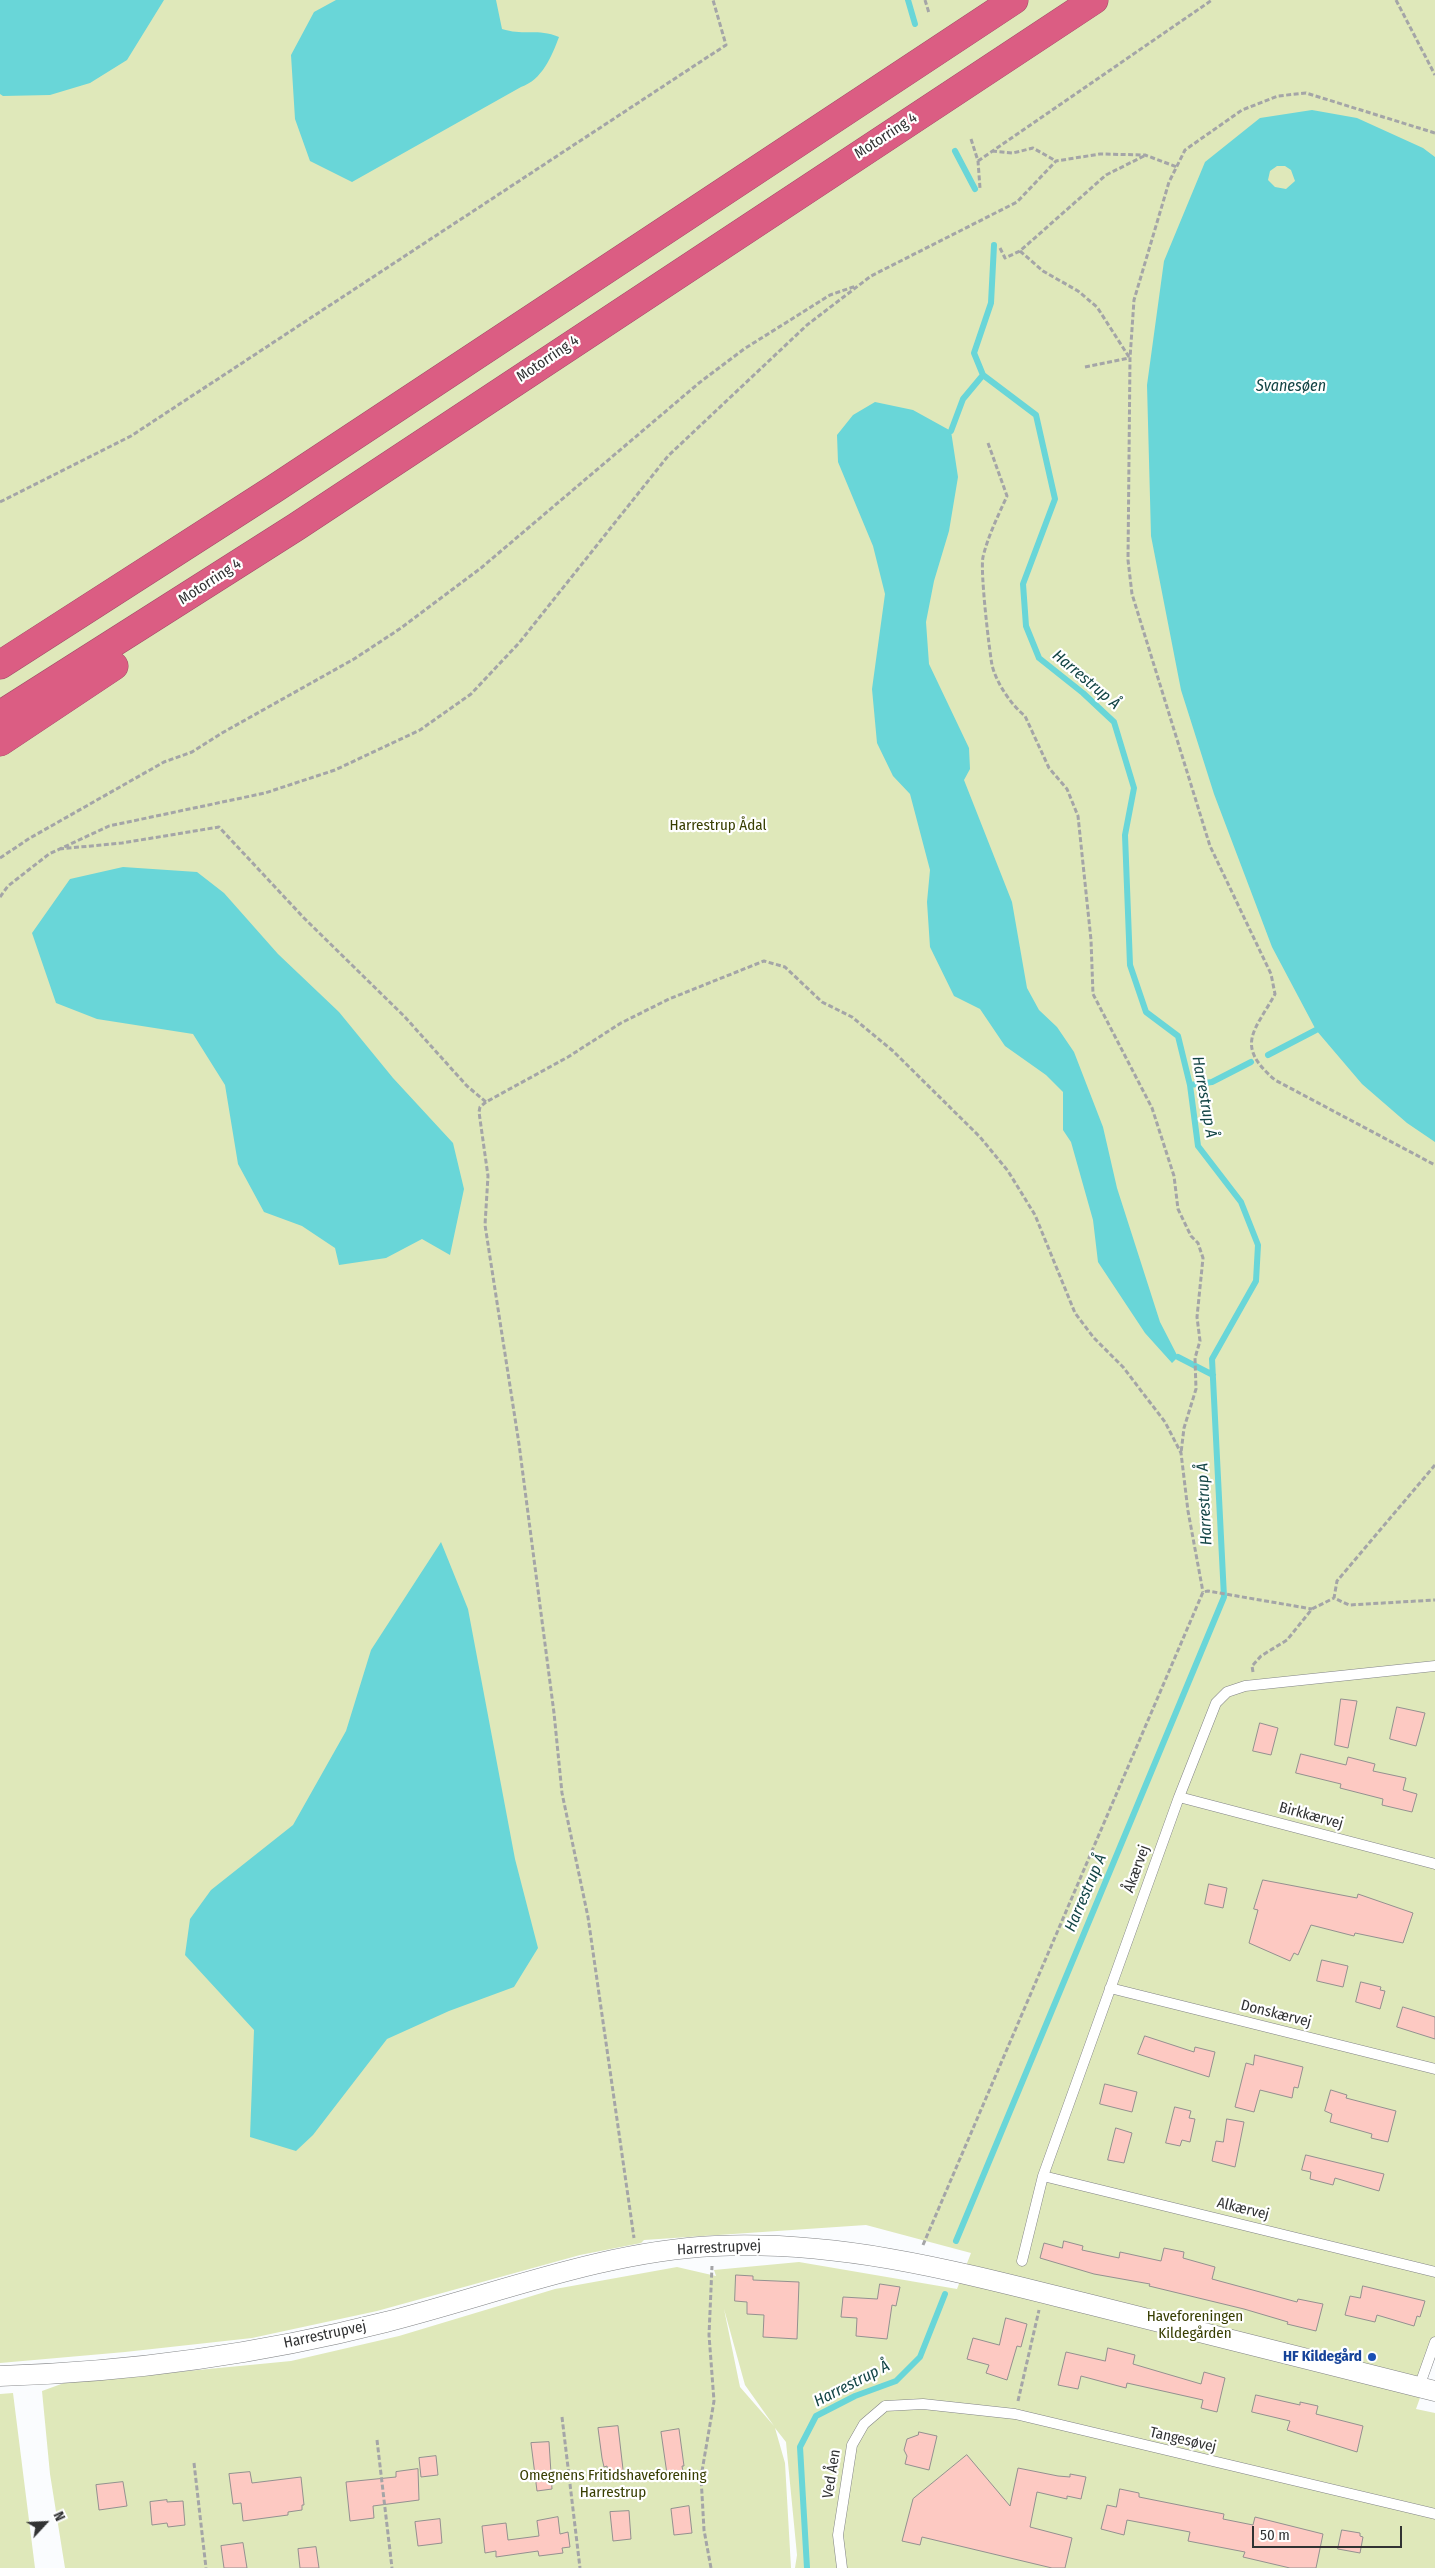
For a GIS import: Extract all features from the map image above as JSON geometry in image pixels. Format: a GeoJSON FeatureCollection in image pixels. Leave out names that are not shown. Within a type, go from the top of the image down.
{"type":"FeatureCollection","features":[{"type":"Feature","properties":{"kind":"highway"},"geometry":{"type":"LineString","coordinates":[[957,38],[997,0]]}},
{"type":"Feature","properties":{"kind":"highway"},"geometry":{"type":"LineString","coordinates":[[0,664],[266,494],[1014,0]]}},
{"type":"Feature","properties":{"kind":"highway","name":"Motorring 4"},"geometry":{"type":"LineString","coordinates":[[0,715],[296,527],[1094,0]]}},
{"type":"Feature","properties":{"kind":"highway"},"geometry":{"type":"LineString","coordinates":[[0,742],[144,646],[296,527]]}},
{"type":"Feature","properties":{"kind":"street","name":"Harrestrupvej"},"geometry":{"type":"LineString","coordinates":[[0,2376],[142,2367],[306,2341],[636,2256],[714,2246],[783,2246],[916,2261],[1427,2389]]}},
{"type":"Feature","properties":{"kind":"lane","name":"Åkærvej"},"geometry":{"type":"LineString","coordinates":[[1022,2261],[1044,2176],[1179,1797],[1216,1703],[1227,1692],[1245,1686],[1435,1666]]}},
{"type":"Feature","properties":{"kind":"lane","name":"Birkkærvej"},"geometry":{"type":"LineString","coordinates":[[1179,1797],[1435,1864]]}},
{"type":"Feature","properties":{"kind":"lane","name":"Donskærvej"},"geometry":{"type":"LineString","coordinates":[[1110,1988],[1435,2069]]}},
{"type":"Feature","properties":{"kind":"lane","name":"Alkærvej"},"geometry":{"type":"LineString","coordinates":[[1044,2176],[1435,2272]]}},
{"type":"Feature","properties":{"kind":"lane"},"geometry":{"type":"LineString","coordinates":[[1427,2389],[1435,2342]]}},
{"type":"Feature","properties":{"kind":"lane","name":"Tangesøvej"},"geometry":{"type":"LineString","coordinates":[[923,2404],[1015,2414],[1435,2514]]}},
{"type":"Feature","properties":{"kind":"lane","name":"Ved Åen"},"geometry":{"type":"LineString","coordinates":[[842,2568],[838,2535],[852,2444],[864,2424],[885,2406],[923,2404]]}},
{"type":"Feature","properties":{"kind":"path"},"geometry":{"type":"LineString","coordinates":[[0,502],[131,436],[726,45],[713,0]]}},
{"type":"Feature","properties":{"kind":"path"},"geometry":{"type":"LineString","coordinates":[[925,0],[929,12]]}},
{"type":"Feature","properties":{"kind":"path"},"geometry":{"type":"LineString","coordinates":[[978,161],[1212,0]]}},
{"type":"Feature","properties":{"kind":"path"},"geometry":{"type":"LineString","coordinates":[[1396,0],[1435,75]]}},
{"type":"Feature","properties":{"kind":"path"},"geometry":{"type":"LineString","coordinates":[[1435,133],[1306,93],[1278,96],[1242,110],[1185,150],[1169,182],[1134,300],[1130,358],[1128,560],[1132,594],[1210,846],[1271,974],[1275,994],[1253,1032],[1251,1047],[1261,1068],[1274,1080],[1435,1165]]}},
{"type":"Feature","properties":{"kind":"path"},"geometry":{"type":"LineString","coordinates":[[971,139],[978,161],[980,188]]}},
{"type":"Feature","properties":{"kind":"path"},"geometry":{"type":"LineString","coordinates":[[992,151],[1013,153],[1033,148],[1056,161]]}},
{"type":"Feature","properties":{"kind":"path"},"geometry":{"type":"LineString","coordinates":[[0,897],[8,886],[48,854],[109,826],[265,793],[335,770],[420,730],[471,694],[519,643],[668,456],[807,325],[871,276],[1017,202],[1056,161],[1100,154],[1145,155],[1177,167]]}},
{"type":"Feature","properties":{"kind":"path"},"geometry":{"type":"LineString","coordinates":[[1000,248],[1005,258],[1020,250],[1106,175],[1145,155]]}},
{"type":"Feature","properties":{"kind":"path"},"geometry":{"type":"LineString","coordinates":[[1020,250],[1043,271],[1078,291],[1096,307],[1130,358]]}},
{"type":"Feature","properties":{"kind":"path"},"geometry":{"type":"LineString","coordinates":[[0,858],[30,838],[164,762],[192,752],[222,733],[354,659],[393,633],[481,568],[699,383],[744,349],[830,295],[859,285]]}},
{"type":"Feature","properties":{"kind":"path"},"geometry":{"type":"LineString","coordinates":[[1085,367],[1130,358]]}},
{"type":"Feature","properties":{"kind":"path"},"geometry":{"type":"LineString","coordinates":[[916,2261],[1203,1592],[1188,1511],[1181,1453],[1184,1428],[1196,1389],[1195,1358],[1200,1341],[1197,1317],[1203,1258],[1198,1243],[1191,1236],[1178,1210],[1174,1176],[1152,1108],[1093,994],[1091,940],[1078,816],[1066,789],[1049,768],[1025,716],[1008,696],[992,666],[983,559],[990,534],[1007,496],[988,443]]}},
{"type":"Feature","properties":{"kind":"path"},"geometry":{"type":"LineString","coordinates":[[59,849],[122,843],[219,827],[304,918],[404,1016],[468,1086],[486,1102]]}},
{"type":"Feature","properties":{"kind":"path"},"geometry":{"type":"LineString","coordinates":[[636,2256],[588,1917],[562,1793],[552,1694],[518,1444],[485,1225],[488,1176],[479,1112],[480,1107],[568,1057],[621,1023],[670,1000],[764,961],[785,967],[822,1002],[852,1017],[893,1051],[980,1137],[1008,1171],[1035,1215],[1075,1313],[1094,1338],[1123,1367],[1165,1422],[1181,1453]]}},
{"type":"Feature","properties":{"kind":"path"},"geometry":{"type":"LineString","coordinates":[[1334,1598],[1337,1581],[1435,1465]]}},
{"type":"Feature","properties":{"kind":"path"},"geometry":{"type":"LineString","coordinates":[[1203,1592],[1208,1591],[1312,1609]]}},
{"type":"Feature","properties":{"kind":"path"},"geometry":{"type":"LineString","coordinates":[[1334,1598],[1349,1605],[1435,1600]]}},
{"type":"Feature","properties":{"kind":"path"},"geometry":{"type":"LineString","coordinates":[[1245,1686],[1254,1675],[1252,1666],[1261,1656],[1287,1640],[1312,1609],[1334,1598]]}},
{"type":"Feature","properties":{"kind":"path"},"geometry":{"type":"LineString","coordinates":[[711,2568],[704,2530],[701,2477],[714,2401],[709,2335],[714,2246]]}},
{"type":"Feature","properties":{"kind":"path"},"geometry":{"type":"LineString","coordinates":[[1015,2414],[1044,2293]]}},
{"type":"Feature","properties":{"kind":"path"},"geometry":{"type":"LineString","coordinates":[[562,2417],[580,2568]]}},
{"type":"Feature","properties":{"kind":"path"},"geometry":{"type":"LineString","coordinates":[[377,2440],[392,2568]]}},
{"type":"Feature","properties":{"kind":"path"},"geometry":{"type":"LineString","coordinates":[[194,2463],[206,2568]]}},
{"type":"Feature","properties":{"kind":"green space","name":"Harrestrup Ådal"},"geometry":{"type":"Polygon","coordinates":[[[0,0],[1435,0],[1435,2356],[1416,2409],[1435,2413],[1435,2568],[795,2568],[797,2555],[786,2442],[775,2428],[785,2463],[791,2568],[65,2568],[50,2474],[42,2391],[64,2383],[291,2361],[399,2336],[555,2289],[677,2267],[716,2276],[714,2270],[799,2262],[957,2289],[971,2253],[866,2225],[644,2240],[641,2243],[580,2255],[377,2311],[252,2338],[0,2363],[0,0]],[[724,2309],[740,2387],[774,2426],[745,2385],[724,2309]]]}},
{"type":"Feature","properties":{"kind":"green space"},"geometry":{"type":"Polygon","coordinates":[[[13,2393],[35,2568],[0,2568],[0,2394],[13,2393]]]}},
{"type":"Feature","properties":{"kind":"water"},"geometry":{"type":"Polygon","coordinates":[[[0,0],[164,0],[127,60],[90,83],[50,95],[3,96],[0,94],[0,0]]]}},
{"type":"Feature","properties":{"kind":"water"},"geometry":{"type":"Polygon","coordinates":[[[336,0],[496,0],[502,29],[544,33],[559,37],[545,66],[535,79],[528,84],[352,182],[310,161],[295,119],[291,55],[314,12],[336,0]]]}},
{"type":"Feature","properties":{"kind":"water","name":"Svanesøen"},"geometry":{"type":"Polygon","coordinates":[[[1312,110],[1357,118],[1423,148],[1435,157],[1435,1142],[1407,1123],[1362,1084],[1316,1030],[1272,947],[1214,794],[1181,690],[1151,536],[1147,385],[1164,261],[1205,162],[1260,118],[1312,110]],[[1277,166],[1270,171],[1268,180],[1275,187],[1286,189],[1295,181],[1291,170],[1285,166],[1277,166]]]}},
{"type":"Feature","properties":{"kind":"water"},"geometry":{"type":"Polygon","coordinates":[[[875,402],[913,410],[951,431],[958,477],[949,531],[934,581],[926,622],[929,664],[969,748],[970,769],[964,780],[1012,902],[1027,988],[1039,1010],[1057,1027],[1074,1052],[1103,1127],[1117,1188],[1160,1322],[1178,1357],[1172,1363],[1145,1333],[1098,1262],[1093,1220],[1071,1142],[1063,1130],[1063,1092],[1046,1075],[1005,1046],[980,1009],[954,996],[930,947],[927,902],[930,870],[910,794],[893,776],[877,743],[872,689],[885,594],[873,546],[838,462],[837,435],[853,415],[875,402]]]}},
{"type":"Feature","properties":{"kind":"water"},"geometry":{"type":"Polygon","coordinates":[[[123,867],[197,872],[224,893],[278,954],[339,1012],[393,1078],[453,1143],[464,1189],[450,1255],[422,1239],[386,1258],[339,1265],[335,1248],[302,1226],[264,1212],[238,1164],[225,1085],[193,1034],[97,1019],[56,1003],[32,933],[70,879],[123,867]]]}},
{"type":"Feature","properties":{"kind":"water"},"geometry":{"type":"Polygon","coordinates":[[[441,1542],[468,1609],[515,1859],[538,1948],[514,1987],[449,2011],[387,2039],[313,2135],[296,2151],[250,2137],[254,2030],[185,1955],[190,1919],[211,1890],[293,1825],[346,1731],[371,1650],[441,1542]]]}},
{"type":"Feature","properties":{"kind":"building"},"geometry":{"type":"Polygon","coordinates":[[[1341,1699],[1357,1701],[1348,1748],[1335,1745],[1341,1699]]]}},
{"type":"Feature","properties":{"kind":"building"},"geometry":{"type":"Polygon","coordinates":[[[1397,1707],[1425,1713],[1416,1746],[1390,1739],[1397,1707]]]}},
{"type":"Feature","properties":{"kind":"building"},"geometry":{"type":"Polygon","coordinates":[[[1260,1723],[1278,1728],[1271,1755],[1253,1751],[1260,1723]]]}},
{"type":"Feature","properties":{"kind":"building"},"geometry":{"type":"Polygon","coordinates":[[[1301,1754],[1346,1765],[1348,1757],[1375,1764],[1373,1771],[1406,1778],[1403,1790],[1417,1794],[1412,1812],[1382,1805],[1383,1799],[1340,1788],[1341,1784],[1296,1773],[1301,1754]]]}},
{"type":"Feature","properties":{"kind":"building"},"geometry":{"type":"Polygon","coordinates":[[[1263,1880],[1357,1898],[1358,1894],[1413,1913],[1403,1943],[1355,1933],[1354,1936],[1311,1925],[1298,1955],[1294,1953],[1290,1961],[1249,1943],[1258,1910],[1254,1909],[1263,1880]]]}},
{"type":"Feature","properties":{"kind":"building"},"geometry":{"type":"Polygon","coordinates":[[[1209,1884],[1227,1888],[1223,1908],[1205,1904],[1209,1884]]]}},
{"type":"Feature","properties":{"kind":"building"},"geometry":{"type":"Polygon","coordinates":[[[1322,1960],[1348,1966],[1343,1987],[1317,1981],[1322,1960]]]}},
{"type":"Feature","properties":{"kind":"building"},"geometry":{"type":"Polygon","coordinates":[[[1361,1982],[1381,1987],[1380,1990],[1385,1991],[1380,2009],[1356,2002],[1361,1982]]]}},
{"type":"Feature","properties":{"kind":"building"},"geometry":{"type":"Polygon","coordinates":[[[1403,2007],[1435,2017],[1435,2039],[1397,2027],[1403,2007]]]}},
{"type":"Feature","properties":{"kind":"building"},"geometry":{"type":"Polygon","coordinates":[[[1145,2036],[1194,2052],[1195,2047],[1215,2052],[1209,2077],[1138,2054],[1145,2036]]]}},
{"type":"Feature","properties":{"kind":"building"},"geometry":{"type":"Polygon","coordinates":[[[1255,2055],[1303,2067],[1298,2088],[1294,2087],[1292,2098],[1260,2090],[1254,2112],[1235,2107],[1246,2063],[1253,2065],[1255,2055]]]}},
{"type":"Feature","properties":{"kind":"building"},"geometry":{"type":"Polygon","coordinates":[[[1105,2084],[1137,2092],[1132,2112],[1100,2104],[1105,2084]]]}},
{"type":"Feature","properties":{"kind":"building"},"geometry":{"type":"Polygon","coordinates":[[[1331,2090],[1347,2095],[1346,2098],[1396,2111],[1388,2142],[1371,2138],[1372,2134],[1330,2122],[1332,2114],[1325,2111],[1331,2090]]]}},
{"type":"Feature","properties":{"kind":"building"},"geometry":{"type":"Polygon","coordinates":[[[1175,2107],[1191,2111],[1189,2118],[1195,2119],[1190,2142],[1182,2140],[1180,2146],[1166,2143],[1175,2107]]]}},
{"type":"Feature","properties":{"kind":"building"},"geometry":{"type":"Polygon","coordinates":[[[1227,2119],[1244,2122],[1235,2167],[1212,2161],[1216,2141],[1223,2142],[1227,2119]]]}},
{"type":"Feature","properties":{"kind":"building"},"geometry":{"type":"Polygon","coordinates":[[[1116,2128],[1132,2133],[1124,2163],[1108,2160],[1116,2128]]]}},
{"type":"Feature","properties":{"kind":"building"},"geometry":{"type":"Polygon","coordinates":[[[1306,2155],[1384,2174],[1379,2191],[1335,2178],[1333,2185],[1310,2179],[1311,2172],[1302,2170],[1306,2155]]]}},
{"type":"Feature","properties":{"kind":"building"},"geometry":{"type":"Polygon","coordinates":[[[1064,2241],[1083,2246],[1082,2250],[1119,2258],[1120,2252],[1161,2261],[1164,2248],[1184,2252],[1183,2258],[1215,2267],[1212,2279],[1297,2302],[1298,2299],[1323,2304],[1316,2331],[1287,2324],[1288,2322],[1244,2309],[1149,2286],[1150,2284],[1094,2274],[1040,2258],[1044,2243],[1062,2248],[1064,2241]]]}},
{"type":"Feature","properties":{"kind":"building"},"geometry":{"type":"Polygon","coordinates":[[[736,2275],[753,2276],[753,2280],[799,2282],[797,2339],[763,2337],[764,2315],[747,2314],[747,2302],[735,2301],[736,2275]]]}},
{"type":"Feature","properties":{"kind":"building"},"geometry":{"type":"Polygon","coordinates":[[[880,2284],[900,2287],[896,2306],[892,2305],[887,2339],[856,2336],[857,2318],[841,2317],[843,2297],[877,2299],[880,2284]]]}},
{"type":"Feature","properties":{"kind":"building"},"geometry":{"type":"Polygon","coordinates":[[[1363,2286],[1425,2301],[1420,2317],[1417,2316],[1414,2326],[1377,2315],[1375,2322],[1345,2315],[1350,2296],[1360,2298],[1363,2286]]]}},
{"type":"Feature","properties":{"kind":"building"},"geometry":{"type":"Polygon","coordinates":[[[1006,2318],[1027,2324],[1021,2347],[1017,2346],[1007,2380],[986,2373],[989,2365],[967,2359],[973,2338],[999,2345],[1006,2318]]]}},
{"type":"Feature","properties":{"kind":"building"},"geometry":{"type":"Polygon","coordinates":[[[1108,2348],[1135,2355],[1133,2364],[1201,2384],[1204,2372],[1225,2378],[1217,2412],[1201,2408],[1203,2400],[1127,2383],[1126,2388],[1081,2376],[1078,2389],[1058,2385],[1066,2352],[1105,2361],[1108,2348]]]}},
{"type":"Feature","properties":{"kind":"building"},"geometry":{"type":"Polygon","coordinates":[[[1256,2395],[1300,2405],[1300,2402],[1318,2406],[1316,2414],[1363,2426],[1357,2452],[1287,2430],[1290,2421],[1252,2412],[1256,2395]]]}},
{"type":"Feature","properties":{"kind":"building"},"geometry":{"type":"Polygon","coordinates":[[[618,2426],[624,2478],[609,2480],[607,2466],[604,2467],[602,2458],[598,2428],[618,2426]]]}},
{"type":"Feature","properties":{"kind":"building"},"geometry":{"type":"Polygon","coordinates":[[[679,2429],[684,2466],[682,2466],[683,2472],[667,2474],[661,2432],[679,2429]]]}},
{"type":"Feature","properties":{"kind":"building"},"geometry":{"type":"Polygon","coordinates":[[[919,2432],[937,2436],[929,2470],[905,2464],[907,2456],[904,2450],[907,2439],[918,2435],[919,2432]]]}},
{"type":"Feature","properties":{"kind":"building"},"geometry":{"type":"Polygon","coordinates":[[[549,2442],[552,2489],[537,2491],[531,2443],[549,2442]]]}},
{"type":"Feature","properties":{"kind":"building"},"geometry":{"type":"Polygon","coordinates":[[[967,2455],[1010,2506],[1018,2468],[1058,2476],[1070,2477],[1070,2474],[1086,2477],[1081,2499],[1067,2496],[1067,2499],[1037,2492],[1030,2527],[1072,2538],[1065,2568],[1052,2568],[922,2537],[920,2545],[902,2541],[913,2499],[967,2455]]]}},
{"type":"Feature","properties":{"kind":"building"},"geometry":{"type":"Polygon","coordinates":[[[436,2456],[438,2475],[421,2477],[419,2458],[436,2456]]]}},
{"type":"Feature","properties":{"kind":"building"},"geometry":{"type":"Polygon","coordinates":[[[418,2469],[419,2500],[373,2506],[374,2518],[350,2521],[346,2482],[396,2477],[396,2472],[418,2469]]]}},
{"type":"Feature","properties":{"kind":"building"},"geometry":{"type":"Polygon","coordinates":[[[250,2472],[252,2483],[301,2477],[304,2505],[302,2505],[302,2510],[288,2512],[288,2515],[243,2521],[241,2503],[233,2504],[229,2474],[250,2472]]]}},
{"type":"Feature","properties":{"kind":"building"},"geometry":{"type":"Polygon","coordinates":[[[123,2482],[127,2506],[99,2510],[96,2485],[123,2482]]]}},
{"type":"Feature","properties":{"kind":"building"},"geometry":{"type":"Polygon","coordinates":[[[1120,2489],[1139,2493],[1139,2497],[1224,2514],[1223,2519],[1253,2525],[1255,2517],[1323,2534],[1316,2568],[1290,2568],[1243,2557],[1245,2552],[1188,2541],[1190,2532],[1127,2520],[1124,2535],[1101,2529],[1107,2505],[1116,2507],[1120,2489]]]}},
{"type":"Feature","properties":{"kind":"building"},"geometry":{"type":"Polygon","coordinates":[[[167,2500],[167,2502],[183,2501],[185,2525],[168,2527],[167,2523],[152,2525],[150,2502],[167,2500]]]}},
{"type":"Feature","properties":{"kind":"building"},"geometry":{"type":"Polygon","coordinates":[[[689,2506],[692,2533],[674,2535],[671,2509],[689,2506]]]}},
{"type":"Feature","properties":{"kind":"building"},"geometry":{"type":"Polygon","coordinates":[[[629,2511],[631,2539],[613,2541],[610,2512],[629,2511]]]}},
{"type":"Feature","properties":{"kind":"building"},"geometry":{"type":"Polygon","coordinates":[[[558,2517],[560,2534],[568,2532],[570,2547],[562,2548],[563,2553],[539,2556],[538,2551],[496,2557],[496,2551],[485,2553],[482,2526],[506,2523],[508,2540],[539,2536],[537,2521],[558,2517]]]}},
{"type":"Feature","properties":{"kind":"building"},"geometry":{"type":"Polygon","coordinates":[[[440,2519],[442,2543],[418,2546],[415,2522],[440,2519]]]}},
{"type":"Feature","properties":{"kind":"building"},"geometry":{"type":"Polygon","coordinates":[[[1342,2530],[1360,2533],[1360,2536],[1363,2537],[1360,2553],[1338,2549],[1342,2530]]]}},
{"type":"Feature","properties":{"kind":"building"},"geometry":{"type":"Polygon","coordinates":[[[243,2543],[247,2568],[224,2568],[221,2546],[243,2543]]]}},
{"type":"Feature","properties":{"kind":"building"},"geometry":{"type":"Polygon","coordinates":[[[316,2547],[319,2568],[300,2568],[298,2549],[316,2547]]]}},
{"type":"Feature","properties":{"kind":"waterway","name":"Harrestrup Å"},"geometry":{"type":"LineString","coordinates":[[908,0],[915,24]]}},
{"type":"Feature","properties":{"kind":"waterway","name":"Harrestrup Å"},"geometry":{"type":"LineString","coordinates":[[955,151],[975,189]]}},
{"type":"Feature","properties":{"kind":"waterway","name":"Harrestrup Å"},"geometry":{"type":"LineString","coordinates":[[956,2241],[1224,1597],[1212,1359],[1256,1281],[1258,1245],[1241,1202],[1198,1146],[1190,1085],[1178,1036],[1146,1012],[1130,965],[1125,835],[1134,788],[1114,722],[1083,693],[1039,658],[1026,626],[1023,584],[1055,499],[1036,415],[983,375],[974,353],[991,303],[994,245]]}},
{"type":"Feature","properties":{"kind":"waterway"},"geometry":{"type":"LineString","coordinates":[[951,431],[963,399],[983,375]]}},
{"type":"Feature","properties":{"kind":"waterway"},"geometry":{"type":"LineString","coordinates":[[1268,1055],[1316,1030]]}},
{"type":"Feature","properties":{"kind":"waterway"},"geometry":{"type":"LineString","coordinates":[[1190,1085],[1212,1082],[1251,1062]]}},
{"type":"Feature","properties":{"kind":"waterway"},"geometry":{"type":"LineString","coordinates":[[1178,1357],[1213,1375]]}},
{"type":"Feature","properties":{"kind":"waterway","name":"Harrestrup Å"},"geometry":{"type":"LineString","coordinates":[[807,2568],[800,2447],[816,2416],[855,2396],[896,2381],[920,2357],[945,2294]]}},
{"type":"Feature","properties":{"kind":"place","name":"HF Kildegård"},"geometry":{"type":"Point","coordinates":[1372,2357]}},
{"type":"Feature","properties":{"kind":"park label","name":"Haveforeningen Kildegården"},"geometry":{"type":"Point","coordinates":[1195,2326]}},
{"type":"Feature","properties":{"kind":"park label","name":"Omegnens Fritidshaveforening Harrestrup"},"geometry":{"type":"Point","coordinates":[613,2484]}}]}
